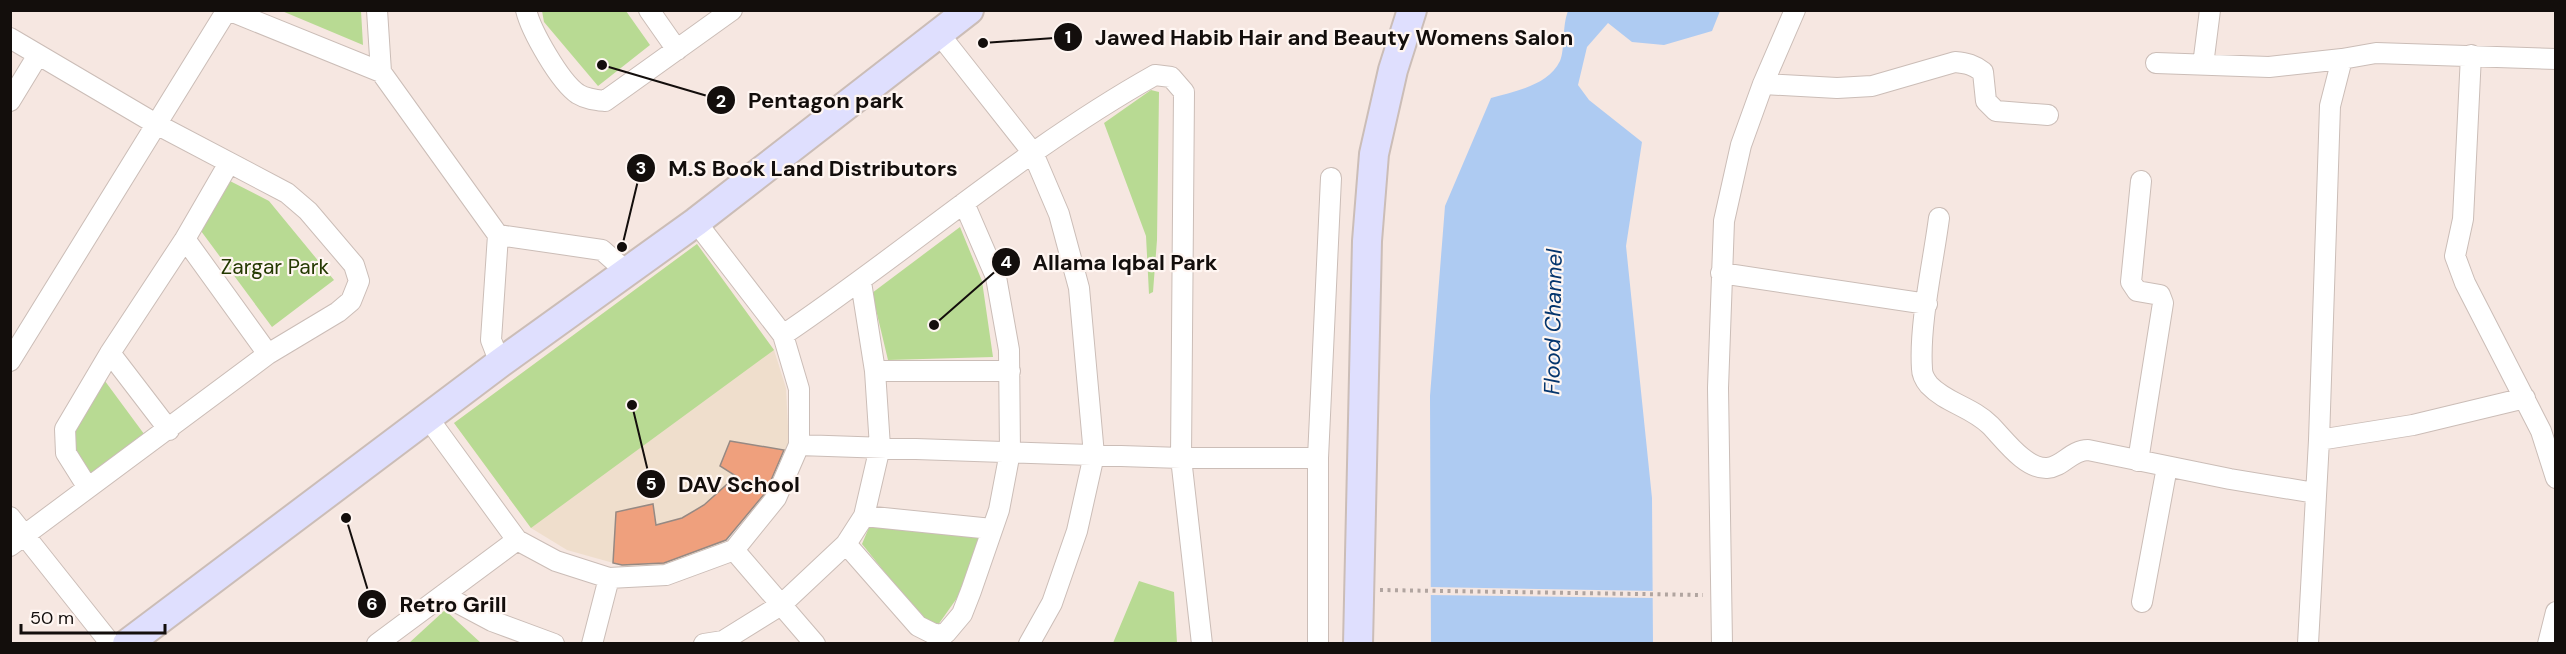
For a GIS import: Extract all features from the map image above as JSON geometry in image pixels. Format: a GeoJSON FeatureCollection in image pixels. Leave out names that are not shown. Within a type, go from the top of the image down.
{"type":"FeatureCollection","features":[{"type":"Feature","properties":{"kind":"main road"},"geometry":{"type":"LineString","coordinates":[[127,644],[500,363],[696,222],[940,35],[969,10]]}},
{"type":"Feature","properties":{"kind":"main road"},"geometry":{"type":"LineString","coordinates":[[1358,644],[1366,241],[1374,154],[1393,70],[1412,10]]}},
{"type":"Feature","properties":{"kind":"street"},"geometry":{"type":"LineString","coordinates":[[10,361],[227,10],[381,72]]}},
{"type":"Feature","properties":{"kind":"street"},"geometry":{"type":"LineString","coordinates":[[377,10],[381,72],[498,235],[491,340],[500,363]]}},
{"type":"Feature","properties":{"kind":"street"},"geometry":{"type":"LineString","coordinates":[[526,10],[538,42],[570,86],[578,94],[605,101],[732,10]]}},
{"type":"Feature","properties":{"kind":"street"},"geometry":{"type":"LineString","coordinates":[[649,10],[677,50]]}},
{"type":"Feature","properties":{"kind":"street"},"geometry":{"type":"LineString","coordinates":[[1722,644],[1718,388],[1724,222],[1732,177],[1763,84],[1795,10]]}},
{"type":"Feature","properties":{"kind":"street"},"geometry":{"type":"LineString","coordinates":[[2203,65],[2210,10]]}},
{"type":"Feature","properties":{"kind":"street"},"geometry":{"type":"LineString","coordinates":[[940,35],[1033,153],[1059,214],[1079,288],[1094,455],[1077,531],[1052,603],[1029,644]]}},
{"type":"Feature","properties":{"kind":"street"},"geometry":{"type":"LineString","coordinates":[[10,38],[156,124],[287,193],[308,211],[354,265],[358,276],[355,293],[338,312],[268,354],[18,541]]}},
{"type":"Feature","properties":{"kind":"street"},"geometry":{"type":"LineString","coordinates":[[2156,63],[2269,67],[2376,53],[2556,59]]}},
{"type":"Feature","properties":{"kind":"street"},"geometry":{"type":"LineString","coordinates":[[10,101],[38,55]]}},
{"type":"Feature","properties":{"kind":"street"},"geometry":{"type":"LineString","coordinates":[[2471,55],[2463,219],[2455,256],[2465,283],[2541,431],[2556,478]]}},
{"type":"Feature","properties":{"kind":"street"},"geometry":{"type":"LineString","coordinates":[[2308,644],[2319,440],[2330,106],[2342,59]]}},
{"type":"Feature","properties":{"kind":"street"},"geometry":{"type":"LineString","coordinates":[[1763,84],[1837,88],[1872,86],[1955,62],[1972,64],[1983,72],[1986,101],[1996,111],[2048,114]]}},
{"type":"Feature","properties":{"kind":"street"},"geometry":{"type":"LineString","coordinates":[[783,335],[861,282],[964,203],[1064,131],[1155,75],[1170,77],[1184,92],[1181,458],[1202,644]]}},
{"type":"Feature","properties":{"kind":"street"},"geometry":{"type":"LineString","coordinates":[[88,488],[66,453],[64,436],[69,421],[110,353],[185,239],[229,164]]}},
{"type":"Feature","properties":{"kind":"street"},"geometry":{"type":"LineString","coordinates":[[1318,644],[1318,458],[1331,178]]}},
{"type":"Feature","properties":{"kind":"street"},"geometry":{"type":"LineString","coordinates":[[2138,461],[2163,303],[2160,295],[2137,291],[2132,282],[2141,181]]}},
{"type":"Feature","properties":{"kind":"street"},"geometry":{"type":"LineString","coordinates":[[846,544],[910,618],[927,632],[946,633],[963,614],[992,530],[1010,452],[1009,350],[996,277],[964,203]]}},
{"type":"Feature","properties":{"kind":"street"},"geometry":{"type":"LineString","coordinates":[[1939,218],[1927,304],[1922,360],[1924,377],[1943,396],[1985,420],[2025,459],[2037,466],[2048,468],[2058,465],[2075,451],[2088,450],[2167,467],[2315,493]]}},
{"type":"Feature","properties":{"kind":"street"},"geometry":{"type":"LineString","coordinates":[[428,418],[517,540],[556,561],[609,578],[666,575],[734,550],[776,498],[799,445],[800,389],[783,335],[696,222]]}},
{"type":"Feature","properties":{"kind":"street"},"geometry":{"type":"LineString","coordinates":[[498,235],[602,250],[628,273]]}},
{"type":"Feature","properties":{"kind":"street"},"geometry":{"type":"LineString","coordinates":[[185,239],[268,354]]}},
{"type":"Feature","properties":{"kind":"street"},"geometry":{"type":"LineString","coordinates":[[1721,273],[1927,304]]}},
{"type":"Feature","properties":{"kind":"street"},"geometry":{"type":"LineString","coordinates":[[717,643],[781,605],[846,544],[864,516],[880,447],[875,371],[861,282]]}},
{"type":"Feature","properties":{"kind":"street"},"geometry":{"type":"LineString","coordinates":[[110,353],[169,430]]}},
{"type":"Feature","properties":{"kind":"street"},"geometry":{"type":"LineString","coordinates":[[875,371],[1010,371]]}},
{"type":"Feature","properties":{"kind":"street"},"geometry":{"type":"LineString","coordinates":[[2319,440],[2413,425],[2525,398]]}},
{"type":"Feature","properties":{"kind":"street"},"geometry":{"type":"LineString","coordinates":[[799,445],[1181,458],[1318,458]]}},
{"type":"Feature","properties":{"kind":"street"},"geometry":{"type":"LineString","coordinates":[[2142,602],[2167,467]]}},
{"type":"Feature","properties":{"kind":"street"},"geometry":{"type":"LineString","coordinates":[[864,516],[992,530]]}},
{"type":"Feature","properties":{"kind":"street"},"geometry":{"type":"LineString","coordinates":[[10,517],[18,541],[111,644]]}},
{"type":"Feature","properties":{"kind":"street"},"geometry":{"type":"LineString","coordinates":[[377,644],[517,540]]}},
{"type":"Feature","properties":{"kind":"street"},"geometry":{"type":"LineString","coordinates":[[734,550],[815,644]]}},
{"type":"Feature","properties":{"kind":"street"},"geometry":{"type":"LineString","coordinates":[[592,644],[609,578]]}},
{"type":"Feature","properties":{"kind":"street"},"geometry":{"type":"LineString","coordinates":[[443,595],[492,621],[554,644]]}},
{"type":"Feature","properties":{"kind":"street"},"geometry":{"type":"LineString","coordinates":[[2548,644],[2556,612]]}},
{"type":"Feature","properties":{"kind":"path"},"geometry":{"type":"LineString","coordinates":[[1385,590],[1680,595]]}},
{"type":"Feature","properties":{"kind":"shaded area"},"geometry":{"type":"Polygon","coordinates":[[[697,244],[774,350],[786,388],[789,445],[765,497],[722,544],[677,565],[624,566],[567,550],[531,528],[454,423],[697,244]]]}},
{"type":"Feature","properties":{"kind":"green space"},"geometry":{"type":"Polygon","coordinates":[[[282,11],[361,11],[363,45],[282,11]]]}},
{"type":"Feature","properties":{"kind":"green space"},"geometry":{"type":"Polygon","coordinates":[[[542,11],[626,11],[650,45],[598,86],[544,22],[542,11]]]}},
{"type":"Feature","properties":{"kind":"green space"},"geometry":{"type":"Polygon","coordinates":[[[1151,90],[1159,92],[1157,240],[1153,292],[1149,294],[1146,236],[1104,123],[1151,90]]]}},
{"type":"Feature","properties":{"kind":"green space","name":"Zargar Park"},"geometry":{"type":"Polygon","coordinates":[[[226,179],[269,201],[334,280],[272,327],[201,231],[226,179]]]}},
{"type":"Feature","properties":{"kind":"green space"},"geometry":{"type":"Polygon","coordinates":[[[960,227],[982,281],[993,357],[888,360],[872,293],[960,227]]]}},
{"type":"Feature","properties":{"kind":"green space"},"geometry":{"type":"Polygon","coordinates":[[[697,244],[774,350],[531,528],[454,423],[697,244]]]}},
{"type":"Feature","properties":{"kind":"green space"},"geometry":{"type":"Polygon","coordinates":[[[102,377],[147,438],[88,482],[68,439],[102,377]]]}},
{"type":"Feature","properties":{"kind":"green space"},"geometry":{"type":"Polygon","coordinates":[[[870,525],[981,537],[962,591],[933,632],[862,544],[870,525]]]}},
{"type":"Feature","properties":{"kind":"green space"},"geometry":{"type":"Polygon","coordinates":[[[1139,581],[1174,592],[1177,643],[1113,643],[1139,581]]]}},
{"type":"Feature","properties":{"kind":"green space"},"geometry":{"type":"Polygon","coordinates":[[[445,610],[481,643],[409,643],[445,610]]]}},
{"type":"Feature","properties":{"kind":"water","name":"Flood Channel"},"geometry":{"type":"Polygon","coordinates":[[[1568,11],[1720,11],[1712,31],[1664,45],[1632,42],[1608,23],[1587,47],[1578,85],[1589,100],[1642,142],[1626,246],[1652,498],[1653,643],[1431,644],[1430,396],[1445,206],[1491,98],[1539,82],[1555,69],[1563,51],[1568,11]]]}},
{"type":"Feature","properties":{"kind":"pier"},"geometry":{"type":"Polygon","coordinates":[[[1428,587],[1656,591],[1656,598],[1428,595],[1428,587]]]}},
{"type":"Feature","properties":{"kind":"building"},"geometry":{"type":"Polygon","coordinates":[[[730,441],[784,450],[766,492],[726,540],[664,563],[622,565],[613,563],[616,512],[653,504],[656,525],[682,518],[704,505],[736,476],[720,466],[730,441]]]}},
{"type":"Feature","properties":{"kind":"place","name":"Jawed Habib Hair and Beauty Womens Salon"},"geometry":{"type":"Point","coordinates":[983,43]}},
{"type":"Feature","properties":{"kind":"place","name":"Pentagon park"},"geometry":{"type":"Point","coordinates":[602,65]}},
{"type":"Feature","properties":{"kind":"place","name":"M.S Book Land Distributors"},"geometry":{"type":"Point","coordinates":[622,247]}},
{"type":"Feature","properties":{"kind":"place","name":"Allama Iqbal Park"},"geometry":{"type":"Point","coordinates":[934,325]}},
{"type":"Feature","properties":{"kind":"place","name":"DAV School"},"geometry":{"type":"Point","coordinates":[632,405]}},
{"type":"Feature","properties":{"kind":"place","name":"Retro Grill"},"geometry":{"type":"Point","coordinates":[346,518]}}]}
